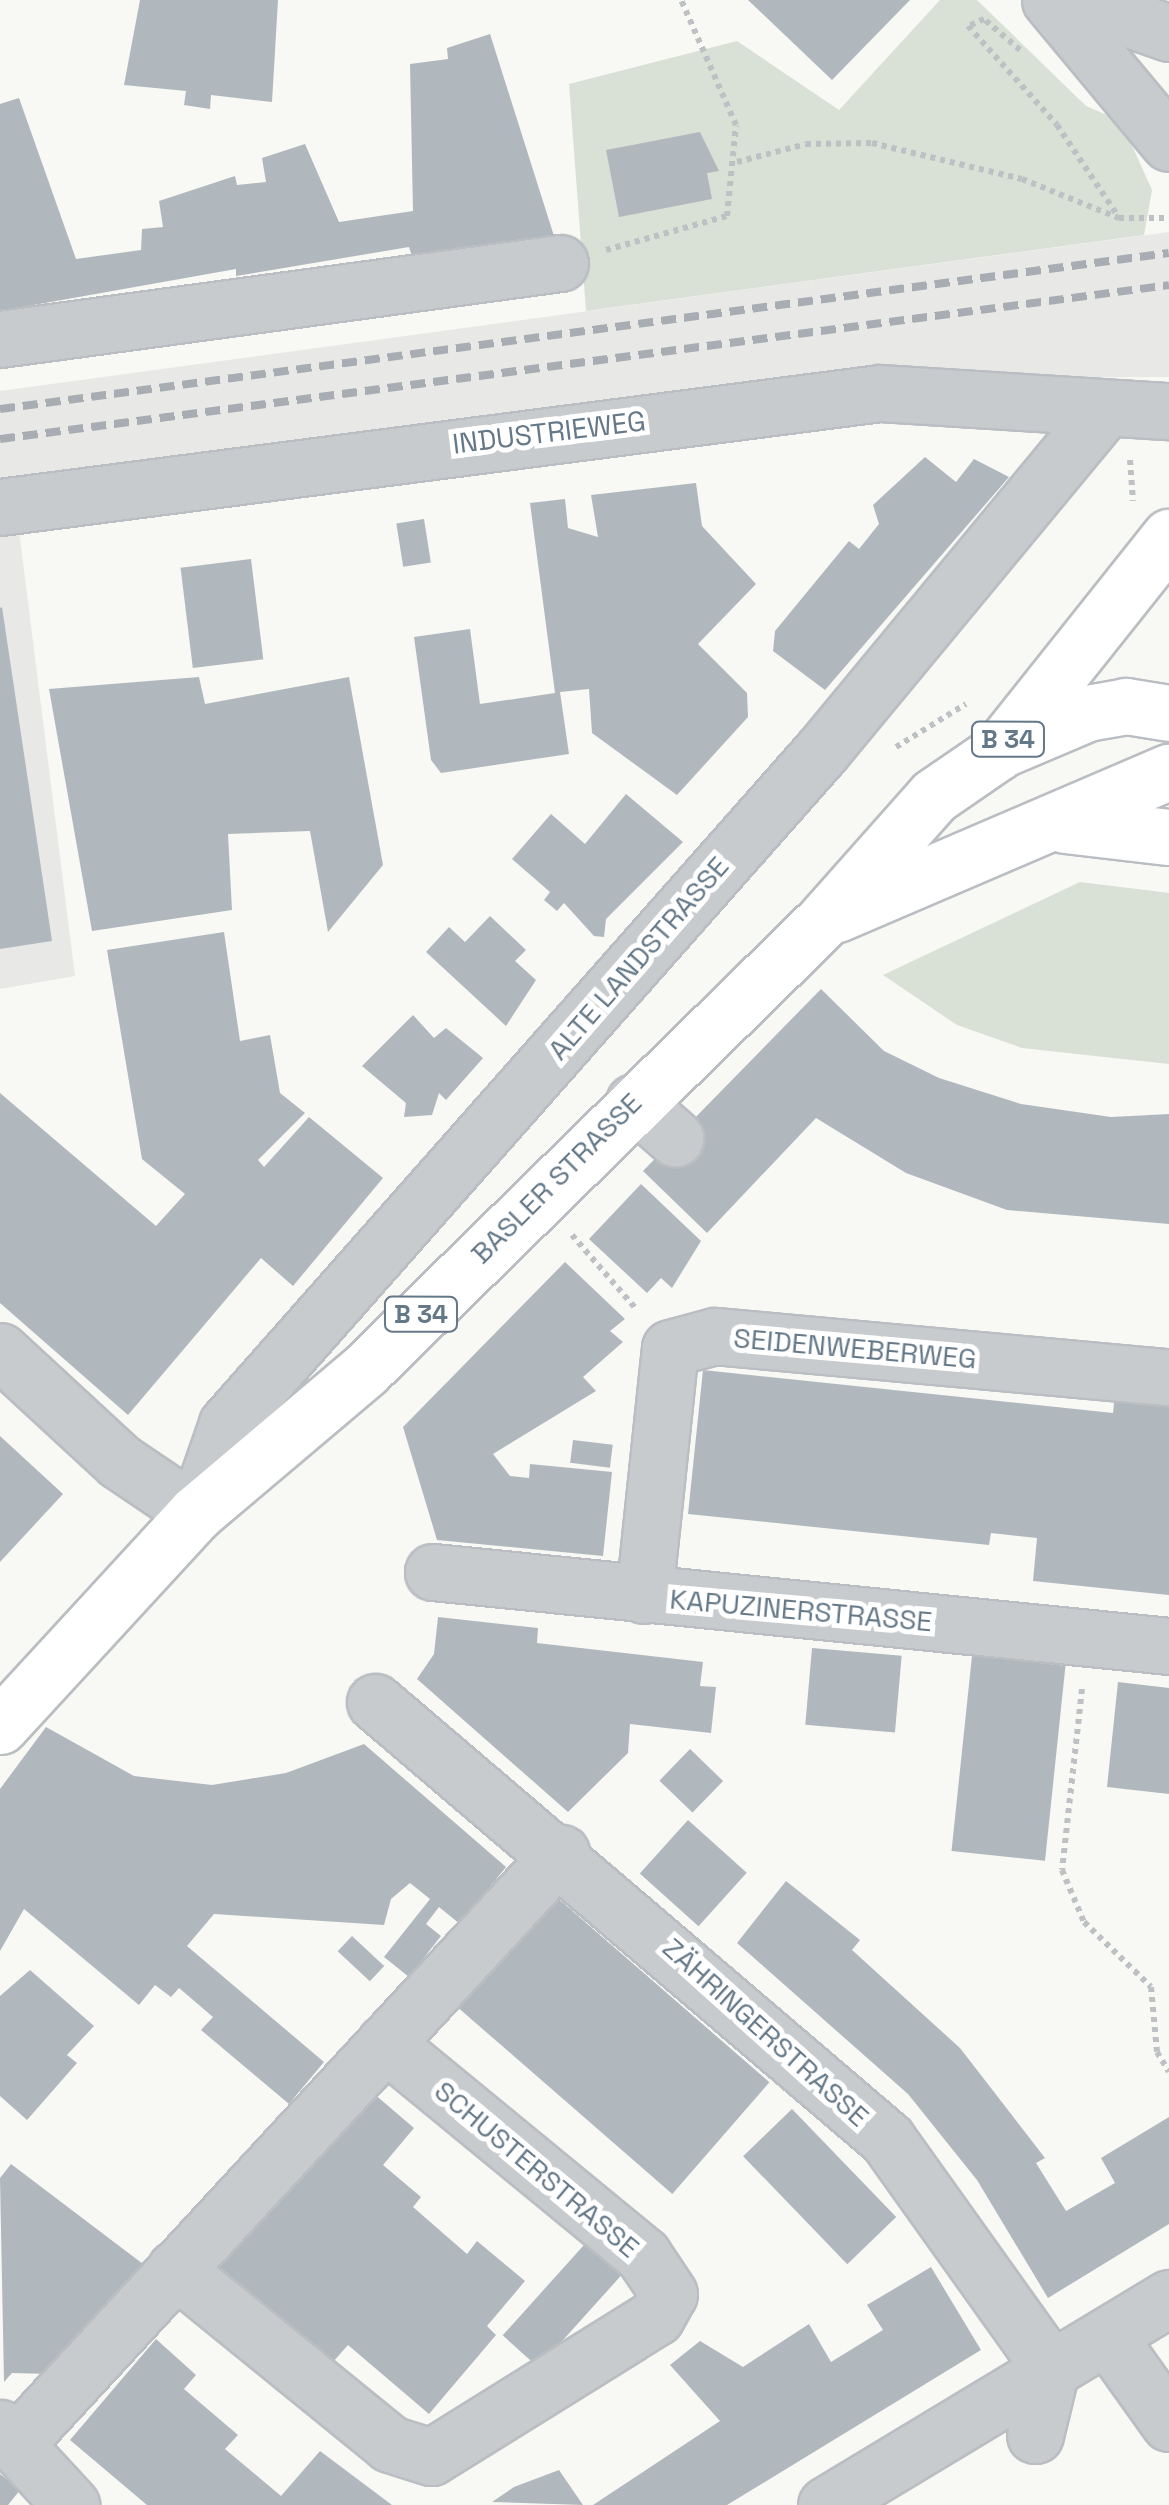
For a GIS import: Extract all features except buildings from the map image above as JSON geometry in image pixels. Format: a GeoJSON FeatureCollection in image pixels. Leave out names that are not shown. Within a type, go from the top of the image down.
{"type":"FeatureCollection","features":[{"type":"Feature","properties":{"kind":"main road","name":"BASLER STRASSE"},"geometry":{"type":"LineString","coordinates":[[998,752],[1169,537]]}},
{"type":"Feature","properties":{"kind":"main road","name":"BASLER STRASSE"},"geometry":{"type":"LineString","coordinates":[[196,1513],[365,1370],[538,1196],[824,920],[934,796],[998,752],[1087,713],[1126,706],[1169,713]]}},
{"type":"Feature","properties":{"kind":"main road","name":"BASLER STRASSE"},"geometry":{"type":"LineString","coordinates":[[824,920],[1169,772]]}},
{"type":"Feature","properties":{"kind":"main road"},"geometry":{"type":"LineString","coordinates":[[1052,824],[1169,837]]}},
{"type":"Feature","properties":{"kind":"main road","name":"B 34"},"geometry":{"type":"LineString","coordinates":[[0,1726],[196,1513]]}},
{"type":"Feature","properties":{"kind":"street"},"geometry":{"type":"LineString","coordinates":[[1050,0],[1169,143]]}},
{"type":"Feature","properties":{"kind":"street"},"geometry":{"type":"LineString","coordinates":[[1074,0],[1169,34]]}},
{"type":"Feature","properties":{"kind":"street"},"geometry":{"type":"LineString","coordinates":[[0,339],[560,263]]}},
{"type":"Feature","properties":{"kind":"street","name":"INDUSTRIEWEG"},"geometry":{"type":"LineString","coordinates":[[0,506],[880,392],[1101,413],[1169,411]]}},
{"type":"Feature","properties":{"kind":"street","name":"ALTE LANDSTRASSE"},"geometry":{"type":"LineString","coordinates":[[196,1513],[227,1424],[821,752],[1101,413]]}},
{"type":"Feature","properties":{"kind":"street"},"geometry":{"type":"LineString","coordinates":[[634,1102],[675,1138]]}},
{"type":"Feature","properties":{"kind":"street","name":"SEIDENWEBERWEG"},"geometry":{"type":"LineString","coordinates":[[670,1348],[715,1336],[1169,1377]]}},
{"type":"Feature","properties":{"kind":"street"},"geometry":{"type":"LineString","coordinates":[[644,1595],[670,1348]]}},
{"type":"Feature","properties":{"kind":"street"},"geometry":{"type":"LineString","coordinates":[[0,1351],[119,1461],[196,1513]]}},
{"type":"Feature","properties":{"kind":"street","name":"KAPUZINERSTRASSE"},"geometry":{"type":"LineString","coordinates":[[433,1572],[1169,1646]]}},
{"type":"Feature","properties":{"kind":"street","name":"ZÄHRINGERSTRASSE"},"geometry":{"type":"LineString","coordinates":[[375,1702],[560,1853],[887,2139],[1051,2370]]}},
{"type":"Feature","properties":{"kind":"street"},"geometry":{"type":"LineString","coordinates":[[70,2505],[8,2435],[175,2270],[560,1853]]}},
{"type":"Feature","properties":{"kind":"street","name":"SCHUSTERSTRASSE"},"geometry":{"type":"LineString","coordinates":[[175,2270],[390,2444],[431,2457],[656,2317],[670,2294],[643,2255],[385,2043]]}},
{"type":"Feature","properties":{"kind":"street"},"geometry":{"type":"LineString","coordinates":[[826,2505],[1169,2298]]}},
{"type":"Feature","properties":{"kind":"street"},"geometry":{"type":"LineString","coordinates":[[1107,2336],[1169,2423]]}},
{"type":"Feature","properties":{"kind":"street"},"geometry":{"type":"LineString","coordinates":[[1035,2435],[1051,2370]]}},
{"type":"Feature","properties":{"kind":"path"},"geometry":{"type":"LineString","coordinates":[[560,263],[727,216],[737,162],[736,125],[681,0]]}},
{"type":"Feature","properties":{"kind":"path"},"geometry":{"type":"LineString","coordinates":[[1028,56],[984,19],[968,26],[1057,125],[1119,218]]}},
{"type":"Feature","properties":{"kind":"path"},"geometry":{"type":"LineString","coordinates":[[737,162],[806,144],[872,143],[1022,179],[1119,218],[1169,218]]}},
{"type":"Feature","properties":{"kind":"path"},"geometry":{"type":"LineString","coordinates":[[821,752],[888,751],[985,693]]}},
{"type":"Feature","properties":{"kind":"path"},"geometry":{"type":"LineString","coordinates":[[538,1196],[670,1348]]}},
{"type":"Feature","properties":{"kind":"path"},"geometry":{"type":"LineString","coordinates":[[1088,1638],[1062,1870],[1084,1922],[1151,1987],[1157,2052],[1169,2072]]}},
{"type":"Feature","properties":{"kind":"shaded area"},"geometry":{"type":"Polygon","coordinates":[[[940,0],[977,0],[1086,106],[1121,121],[1152,190],[1144,235],[586,311],[569,84],[737,41],[839,110],[940,0]]]}},
{"type":"Feature","properties":{"kind":"shaded area"},"geometry":{"type":"Polygon","coordinates":[[[1169,232],[1169,377],[870,378],[0,490],[0,391],[1169,232]]]}},
{"type":"Feature","properties":{"kind":"shaded area"},"geometry":{"type":"Polygon","coordinates":[[[19,530],[75,976],[0,989],[0,532],[19,530]]]}},
{"type":"Feature","properties":{"kind":"shaded area"},"geometry":{"type":"Polygon","coordinates":[[[1080,882],[1169,893],[1169,1064],[1022,1048],[957,1025],[883,975],[1080,882]]]}},
{"type":"Feature","properties":{"kind":"railway"},"geometry":{"type":"LineString","coordinates":[[0,409],[1169,253]]}},
{"type":"Feature","properties":{"kind":"railway"},"geometry":{"type":"LineString","coordinates":[[0,439],[1169,285]]}}]}
